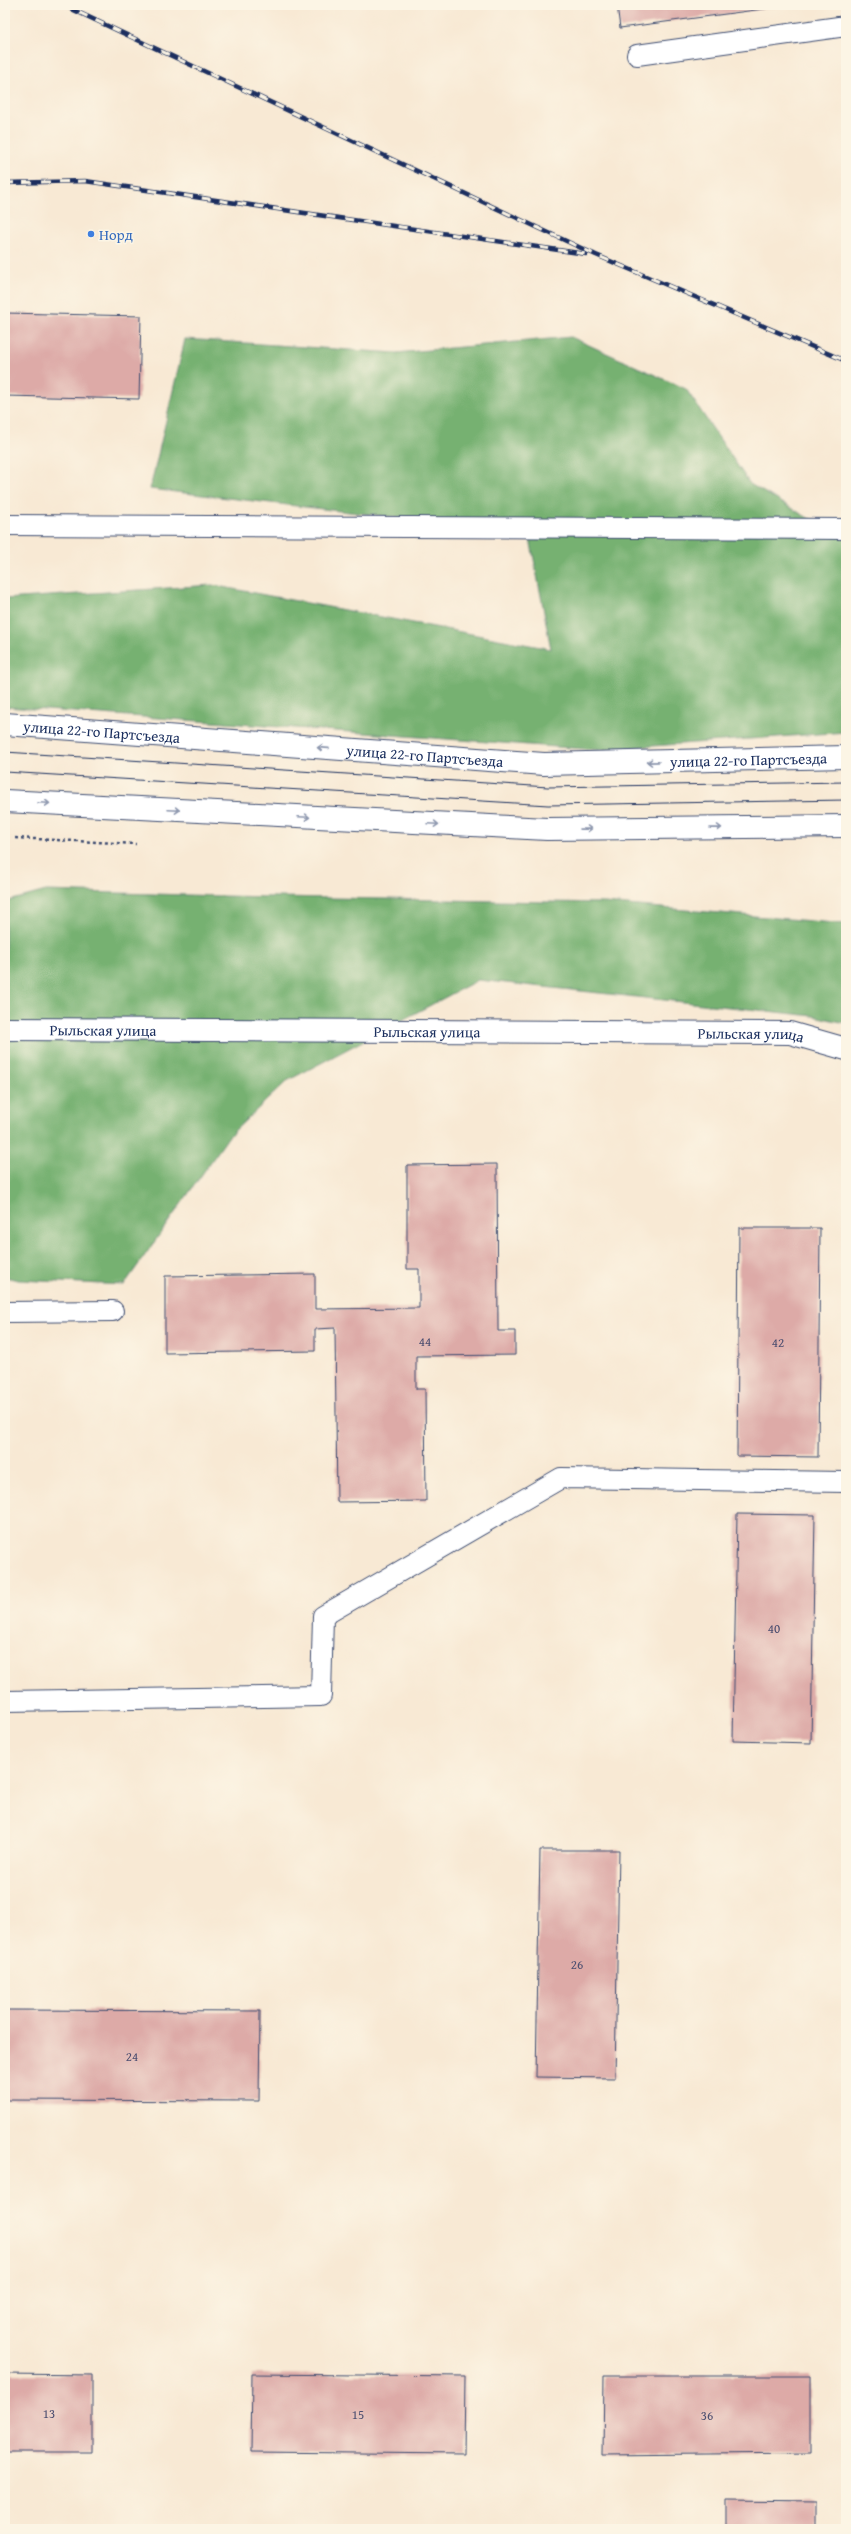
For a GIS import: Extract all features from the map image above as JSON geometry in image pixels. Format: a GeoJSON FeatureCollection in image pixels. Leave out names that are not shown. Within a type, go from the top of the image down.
{"type":"FeatureCollection","features":[{"type":"Feature","properties":{"kind":"main road","name":"улица 22-го Партсъезда"},"geometry":{"type":"LineString","coordinates":[[5,724],[544,764],[846,757]]}},
{"type":"Feature","properties":{"kind":"main road"},"geometry":{"type":"LineString","coordinates":[[5,801],[547,829],[846,826]]}},
{"type":"Feature","properties":{"kind":"main road","name":"Рыльская улица"},"geometry":{"type":"LineString","coordinates":[[5,1028],[790,1033],[846,1049]]}},
{"type":"Feature","properties":{"kind":"lane"},"geometry":{"type":"LineString","coordinates":[[637,55],[846,26]]}},
{"type":"Feature","properties":{"kind":"lane"},"geometry":{"type":"LineString","coordinates":[[5,525],[846,529]]}},
{"type":"Feature","properties":{"kind":"lane"},"geometry":{"type":"LineString","coordinates":[[5,1312],[113,1311]]}},
{"type":"Feature","properties":{"kind":"lane"},"geometry":{"type":"LineString","coordinates":[[5,1701],[321,1696],[323,1616],[561,1478],[846,1482]]}},
{"type":"Feature","properties":{"kind":"green space"},"geometry":{"type":"Polygon","coordinates":[[[571,337],[686,389],[750,484],[846,540],[846,732],[598,750],[5,707],[5,599],[212,585],[551,649],[529,533],[150,489],[185,339],[396,353],[571,337]]]}},
{"type":"Feature","properties":{"kind":"green space"},"geometry":{"type":"Polygon","coordinates":[[[46,891],[223,896],[605,903],[846,924],[846,1023],[813,1016],[478,980],[287,1081],[229,1136],[124,1285],[18,1280],[5,1277],[5,902],[46,891]]]}},
{"type":"Feature","properties":{"kind":"building"},"geometry":{"type":"Polygon","coordinates":[[[617,5],[785,5],[786,6],[620,28],[617,5]]]}},
{"type":"Feature","properties":{"kind":"building"},"geometry":{"type":"Polygon","coordinates":[[[5,313],[141,316],[139,399],[5,396],[5,313]]]}},
{"type":"Feature","properties":{"kind":"building"},"geometry":{"type":"Polygon","coordinates":[[[497,1164],[498,1331],[515,1331],[515,1355],[416,1356],[416,1389],[425,1389],[426,1501],[337,1502],[335,1328],[315,1329],[315,1351],[165,1353],[165,1276],[315,1274],[315,1309],[419,1308],[419,1269],[407,1269],[407,1165],[497,1164]]]}},
{"type":"Feature","properties":{"kind":"building"},"geometry":{"type":"Polygon","coordinates":[[[739,1228],[820,1228],[818,1457],[737,1456],[739,1228]]]}},
{"type":"Feature","properties":{"kind":"building"},"geometry":{"type":"Polygon","coordinates":[[[737,1514],[815,1515],[811,1743],[733,1741],[737,1514]]]}},
{"type":"Feature","properties":{"kind":"building"},"geometry":{"type":"Polygon","coordinates":[[[540,1850],[619,1850],[615,2078],[536,2077],[540,1850]]]}},
{"type":"Feature","properties":{"kind":"building"},"geometry":{"type":"Polygon","coordinates":[[[5,2010],[260,2011],[259,2101],[5,2100],[5,2010]]]}},
{"type":"Feature","properties":{"kind":"building"},"geometry":{"type":"Polygon","coordinates":[[[5,2374],[92,2375],[92,2452],[5,2452],[5,2374]]]}},
{"type":"Feature","properties":{"kind":"building"},"geometry":{"type":"Polygon","coordinates":[[[252,2374],[465,2376],[464,2454],[251,2452],[252,2374]]]}},
{"type":"Feature","properties":{"kind":"building"},"geometry":{"type":"Polygon","coordinates":[[[604,2376],[810,2376],[810,2453],[603,2455],[604,2376]]]}},
{"type":"Feature","properties":{"kind":"building"},"geometry":{"type":"Polygon","coordinates":[[[726,2500],[815,2501],[815,2529],[726,2529],[726,2500]]]}},
{"type":"Feature","properties":{"kind":"tram line"},"geometry":{"type":"LineString","coordinates":[[5,752],[548,787],[846,782]]}},
{"type":"Feature","properties":{"kind":"tram line"},"geometry":{"type":"LineString","coordinates":[[5,772],[548,805],[846,800]]}},
{"type":"Feature","properties":{"kind":"railway"},"geometry":{"type":"LineString","coordinates":[[63,5],[596,255],[846,361]]}},
{"type":"Feature","properties":{"kind":"railway"},"geometry":{"type":"LineString","coordinates":[[5,183],[85,181],[586,254]]}},
{"type":"Feature","properties":{"kind":"place","name":"Норд"},"geometry":{"type":"Point","coordinates":[91,234]}}]}
